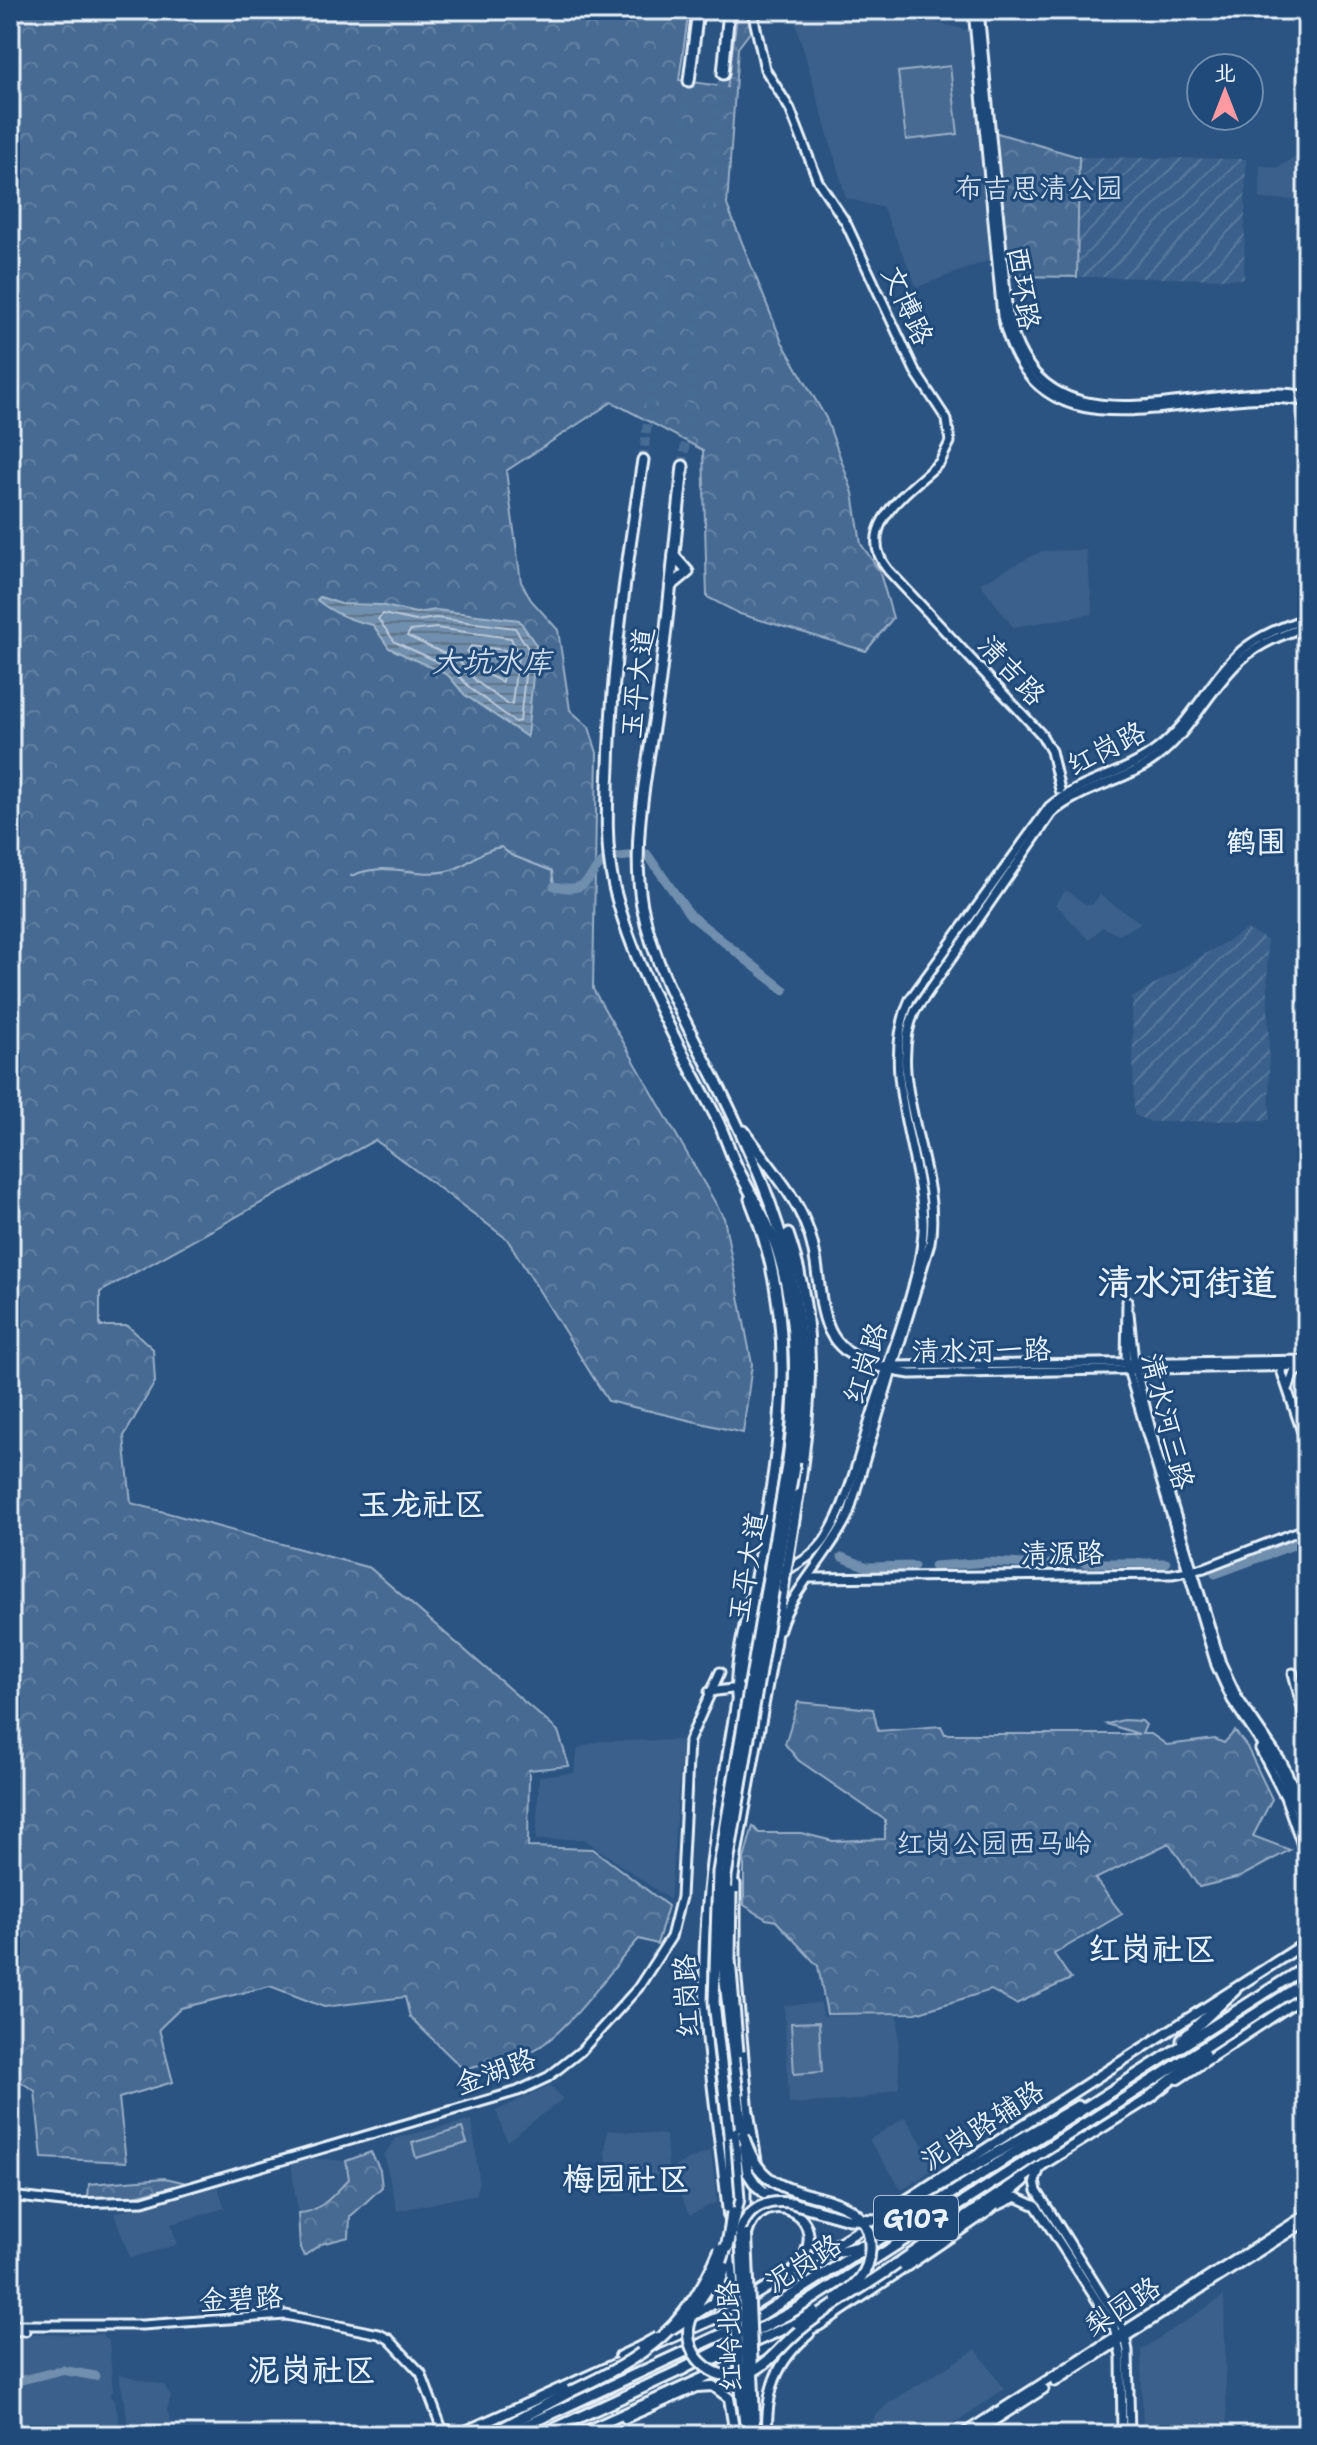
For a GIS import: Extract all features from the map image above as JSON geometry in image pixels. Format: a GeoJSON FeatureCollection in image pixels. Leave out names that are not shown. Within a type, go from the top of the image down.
{"type":"FeatureCollection","features":[{"type":"Feature","properties":{"kind":"highway"},"geometry":{"type":"LineString","coordinates":[[689,81],[698,10]]}},
{"type":"Feature","properties":{"kind":"highway"},"geometry":{"type":"LineString","coordinates":[[723,74],[729,10]]}},
{"type":"Feature","properties":{"kind":"highway","name":"玉平大道"},"geometry":{"type":"LineString","coordinates":[[643,460],[627,562],[610,724],[607,801],[613,884],[640,960],[738,1170],[773,1236],[792,1312],[796,1356],[792,1461],[733,1773],[715,1910],[714,2002],[732,2164],[732,2212]]}},
{"type":"Feature","properties":{"kind":"highway","name":"玉平大道"},"geometry":{"type":"LineString","coordinates":[[683,466],[643,815],[640,886],[650,934],[663,972],[766,1190],[792,1267],[803,1365],[792,1461],[726,1876],[723,1964],[745,2166],[751,2180],[767,2195],[791,2205]]}},
{"type":"Feature","properties":{"kind":"highway"},"geometry":{"type":"LineString","coordinates":[[671,586],[688,572],[674,556]]}},
{"type":"Feature","properties":{"kind":"highway"},"geometry":{"type":"LineString","coordinates":[[719,1089],[805,1221],[824,1317],[832,1339],[852,1356],[892,1368]]}},
{"type":"Feature","properties":{"kind":"highway"},"geometry":{"type":"LineString","coordinates":[[745,1132],[772,1189],[805,1294],[812,1380],[798,1495],[774,1644]]}},
{"type":"Feature","properties":{"kind":"highway"},"geometry":{"type":"LineString","coordinates":[[736,1690],[779,1438],[785,1367],[780,1304],[772,1264],[738,1170]]}},
{"type":"Feature","properties":{"kind":"highway"},"geometry":{"type":"LineString","coordinates":[[736,1856],[731,1892],[730,1959],[738,2095]]}},
{"type":"Feature","properties":{"kind":"highway","name":"泥岗路"},"geometry":{"type":"LineString","coordinates":[[505,2435],[753,2320],[1307,1966]]}},
{"type":"Feature","properties":{"kind":"highway","name":"泥岗路"},"geometry":{"type":"LineString","coordinates":[[541,2435],[681,2370],[792,2312],[1307,1981]]}},
{"type":"Feature","properties":{"kind":"highway"},"geometry":{"type":"LineString","coordinates":[[1167,2054],[1235,1990]]}},
{"type":"Feature","properties":{"kind":"highway"},"geometry":{"type":"LineString","coordinates":[[1147,2099],[1223,2036]]}},
{"type":"Feature","properties":{"kind":"highway"},"geometry":{"type":"LineString","coordinates":[[791,2205],[849,2219],[882,2217],[1069,2110],[1106,2093]]}},
{"type":"Feature","properties":{"kind":"highway"},"geometry":{"type":"LineString","coordinates":[[681,2370],[748,2347],[797,2323],[850,2289],[863,2276],[870,2254],[868,2231],[859,2215],[847,2206],[787,2188],[769,2179],[756,2165],[739,2133]]}},
{"type":"Feature","properties":{"kind":"highway"},"geometry":{"type":"LineString","coordinates":[[983,2209],[1036,2154]]}},
{"type":"Feature","properties":{"kind":"highway"},"geometry":{"type":"LineString","coordinates":[[732,2212],[726,2266],[692,2316],[690,2344],[698,2359],[711,2371],[736,2376],[759,2367],[800,2329],[983,2209],[1043,2164]]}},
{"type":"Feature","properties":{"kind":"highway"},"geometry":{"type":"LineString","coordinates":[[489,2435],[634,2361],[667,2334],[710,2270],[732,2212]]}},
{"type":"Feature","properties":{"kind":"highway"},"geometry":{"type":"LineString","coordinates":[[822,2255],[876,2243]]}},
{"type":"Feature","properties":{"kind":"main road","name":"泥岗路辅路"},"geometry":{"type":"LineString","coordinates":[[461,2434],[723,2315],[790,2276],[1307,1942]]}},
{"type":"Feature","properties":{"kind":"main road"},"geometry":{"type":"LineString","coordinates":[[1043,2164],[1307,1994]]}},
{"type":"Feature","properties":{"kind":"main road"},"geometry":{"type":"LineString","coordinates":[[749,2114],[760,2172],[808,2228],[809,2246],[790,2276]]}},
{"type":"Feature","properties":{"kind":"main road"},"geometry":{"type":"LineString","coordinates":[[944,2183],[1020,2126]]}},
{"type":"Feature","properties":{"kind":"main road"},"geometry":{"type":"LineString","coordinates":[[750,2435],[740,2232],[747,2217],[761,2205],[791,2205],[882,2217]]}},
{"type":"Feature","properties":{"kind":"main road"},"geometry":{"type":"LineString","coordinates":[[747,2235],[759,2214],[791,2205]]}},
{"type":"Feature","properties":{"kind":"main road"},"geometry":{"type":"LineString","coordinates":[[767,2435],[768,2397],[777,2370],[794,2347],[820,2325],[983,2209]]}},
{"type":"Feature","properties":{"kind":"main road"},"geometry":{"type":"LineString","coordinates":[[589,2375],[705,2310],[719,2292],[726,2266],[729,2235]]}},
{"type":"Feature","properties":{"kind":"main road","name":"红岭北路"},"geometry":{"type":"LineString","coordinates":[[747,2235],[747,2395]]}},
{"type":"Feature","properties":{"kind":"main road","name":"红岭北路"},"geometry":{"type":"LineString","coordinates":[[726,2266],[747,2395]]}},
{"type":"Feature","properties":{"kind":"main road"},"geometry":{"type":"LineString","coordinates":[[578,2434],[820,2325]]}},
{"type":"Feature","properties":{"kind":"main road"},"geometry":{"type":"LineString","coordinates":[[578,2434],[606,2426],[696,2387],[720,2389],[731,2403],[735,2435]]}},
{"type":"Feature","properties":{"kind":"street","name":"文博路"},"geometry":{"type":"LineString","coordinates":[[752,10],[765,69],[790,109],[818,181],[846,223],[908,357],[950,431],[947,451],[940,462],[886,514],[875,536],[879,559],[909,593]]}},
{"type":"Feature","properties":{"kind":"street","name":"西环路"},"geometry":{"type":"LineString","coordinates":[[976,10],[1008,315],[1017,345],[1034,371],[1073,399],[1103,407],[1255,392],[1307,396]]}},
{"type":"Feature","properties":{"kind":"street","name":"西环路"},"geometry":{"type":"LineString","coordinates":[[976,10],[1002,316],[1011,348],[1030,375],[1063,401],[1103,413],[1259,398],[1307,402]]}},
{"type":"Feature","properties":{"kind":"street","name":"清吉路"},"geometry":{"type":"LineString","coordinates":[[909,593],[1041,734],[1051,751],[1060,790]]}},
{"type":"Feature","properties":{"kind":"street","name":"红岗路"},"geometry":{"type":"LineString","coordinates":[[729,2235],[706,2021],[704,1958],[710,1870],[736,1690],[757,1601],[774,1579],[813,1554],[827,1538],[892,1368],[923,1229],[899,1076],[898,1041],[910,999],[1049,807],[1067,793],[1127,768],[1156,750],[1180,727],[1241,651],[1268,634],[1307,618]]}},
{"type":"Feature","properties":{"kind":"street","name":"红岗路"},"geometry":{"type":"LineString","coordinates":[[747,2235],[749,2114],[740,2020],[736,1856],[774,1644],[786,1612],[823,1559],[849,1513],[922,1274],[933,1214],[906,1069],[906,1042],[915,1011],[1052,813],[1067,802],[1154,760],[1177,739],[1242,659],[1271,640],[1307,626]]}},
{"type":"Feature","properties":{"kind":"street"},"geometry":{"type":"LineString","coordinates":[[933,965],[940,966],[941,973]]}},
{"type":"Feature","properties":{"kind":"street","name":"清水河三路"},"geometry":{"type":"LineString","coordinates":[[1131,1366],[1127,1301],[1131,1366],[1219,1673],[1246,1722],[1294,1791],[1307,1831]]}},
{"type":"Feature","properties":{"kind":"street"},"geometry":{"type":"LineString","coordinates":[[1289,1393],[1290,1378],[1307,1364]]}},
{"type":"Feature","properties":{"kind":"street","name":"清水河一路"},"geometry":{"type":"LineString","coordinates":[[1131,1366],[1280,1367],[1307,1364]]}},
{"type":"Feature","properties":{"kind":"street","name":"清水河一路"},"geometry":{"type":"LineString","coordinates":[[892,1368],[1307,1364]]}},
{"type":"Feature","properties":{"kind":"street"},"geometry":{"type":"LineString","coordinates":[[1280,1367],[1307,1447]]}},
{"type":"Feature","properties":{"kind":"street","name":"清源路"},"geometry":{"type":"LineString","coordinates":[[810,1578],[1189,1570],[1307,1527]]}},
{"type":"Feature","properties":{"kind":"street","name":"清源路"},"geometry":{"type":"LineString","coordinates":[[823,1559],[825,1568],[838,1576],[1189,1570]]}},
{"type":"Feature","properties":{"kind":"street","name":"清水河三路"},"geometry":{"type":"LineString","coordinates":[[1189,1570],[1226,1678],[1307,1815]]}},
{"type":"Feature","properties":{"kind":"street","name":"金湖路"},"geometry":{"type":"LineString","coordinates":[[10,2196],[71,2203],[143,2201],[518,2091],[556,2071],[619,2011],[656,1964],[671,1937],[681,1897],[689,1741],[720,1672],[736,1690]]}},
{"type":"Feature","properties":{"kind":"street"},"geometry":{"type":"LineString","coordinates":[[1293,1673],[1307,1728]]}},
{"type":"Feature","properties":{"kind":"street"},"geometry":{"type":"LineString","coordinates":[[709,1692],[736,1690]]}},
{"type":"Feature","properties":{"kind":"street"},"geometry":{"type":"LineString","coordinates":[[1246,1722],[1278,1781],[1307,1859]]}},
{"type":"Feature","properties":{"kind":"street"},"geometry":{"type":"LineString","coordinates":[[706,2021],[723,2027],[740,2020]]}},
{"type":"Feature","properties":{"kind":"street"},"geometry":{"type":"LineString","coordinates":[[723,2027],[739,2133],[739,2212],[726,2266]]}},
{"type":"Feature","properties":{"kind":"street"},"geometry":{"type":"LineString","coordinates":[[1043,2164],[1036,2176],[1037,2191],[1121,2336],[1130,2435]]}},
{"type":"Feature","properties":{"kind":"street"},"geometry":{"type":"LineString","coordinates":[[983,2209],[1016,2197],[1036,2206],[1121,2336],[1122,2435]]}},
{"type":"Feature","properties":{"kind":"street","name":"梨园路"},"geometry":{"type":"LineString","coordinates":[[972,2435],[1307,2214]]}},
{"type":"Feature","properties":{"kind":"street","name":"梨园路"},"geometry":{"type":"LineString","coordinates":[[961,2435],[1307,2221]]}},
{"type":"Feature","properties":{"kind":"street","name":"金碧路"},"geometry":{"type":"LineString","coordinates":[[10,2328],[155,2325],[291,2315],[379,2334],[389,2339],[421,2373],[442,2429],[461,2434]]}},
{"type":"Feature","properties":{"kind":"street","name":"金碧路"},"geometry":{"type":"LineString","coordinates":[[10,2328],[167,2328],[291,2318],[377,2337],[389,2343],[418,2375],[435,2435]]}},
{"type":"Feature","properties":{"kind":"shaded area"},"geometry":{"type":"Polygon","coordinates":[[[792,10],[881,10],[968,30],[990,260],[917,287],[883,208],[846,198],[792,10]]]}},
{"type":"Feature","properties":{"kind":"shaded area"},"geometry":{"type":"Polygon","coordinates":[[[1307,148],[1307,200],[1260,199],[1260,165],[1278,168],[1307,148]]]}},
{"type":"Feature","properties":{"kind":"shaded area"},"geometry":{"type":"Polygon","coordinates":[[[1079,157],[1246,159],[1244,279],[1077,277],[1079,157]]]}},
{"type":"Feature","properties":{"kind":"shaded area"},"geometry":{"type":"Polygon","coordinates":[[[1086,550],[1093,614],[1013,627],[980,583],[1042,551],[1086,550]]]}},
{"type":"Feature","properties":{"kind":"shaded area"},"geometry":{"type":"Polygon","coordinates":[[[1066,890],[1085,904],[1092,905],[1100,895],[1141,923],[1119,935],[1102,927],[1089,940],[1055,904],[1066,890]]]}},
{"type":"Feature","properties":{"kind":"shaded area"},"geometry":{"type":"Polygon","coordinates":[[[1247,929],[1267,940],[1270,1120],[1151,1122],[1134,1115],[1132,998],[1247,929]]]}},
{"type":"Feature","properties":{"kind":"shaded area"},"geometry":{"type":"Polygon","coordinates":[[[682,1740],[670,1900],[584,1839],[536,1840],[539,1776],[574,1773],[578,1748],[599,1741],[682,1740]]]}},
{"type":"Feature","properties":{"kind":"shaded area"},"geometry":{"type":"Polygon","coordinates":[[[821,2003],[823,2016],[898,2015],[899,2088],[859,2100],[789,2104],[784,2005],[821,2003]]]}},
{"type":"Feature","properties":{"kind":"shaded area"},"geometry":{"type":"Polygon","coordinates":[[[550,2085],[563,2099],[507,2141],[496,2111],[550,2085]]]}},
{"type":"Feature","properties":{"kind":"shaded area"},"geometry":{"type":"Polygon","coordinates":[[[905,2117],[937,2167],[902,2190],[869,2140],[905,2117]]]}},
{"type":"Feature","properties":{"kind":"shaded area"},"geometry":{"type":"Polygon","coordinates":[[[472,2120],[479,2179],[477,2194],[397,2211],[384,2155],[396,2138],[472,2120]]]}},
{"type":"Feature","properties":{"kind":"shaded area"},"geometry":{"type":"Polygon","coordinates":[[[607,2130],[666,2135],[668,2169],[711,2150],[717,2202],[690,2215],[667,2170],[616,2196],[605,2153],[607,2130]]]}},
{"type":"Feature","properties":{"kind":"shaded area"},"geometry":{"type":"Polygon","coordinates":[[[310,2158],[346,2161],[349,2179],[318,2207],[298,2213],[291,2164],[310,2158]]]}},
{"type":"Feature","properties":{"kind":"shaded area"},"geometry":{"type":"Polygon","coordinates":[[[218,2187],[225,2208],[171,2224],[177,2245],[130,2258],[114,2213],[218,2187]]]}},
{"type":"Feature","properties":{"kind":"shaded area"},"geometry":{"type":"Polygon","coordinates":[[[1224,2296],[1227,2435],[1143,2435],[1141,2350],[1224,2296]]]}},
{"type":"Feature","properties":{"kind":"shaded area"},"geometry":{"type":"Polygon","coordinates":[[[102,2334],[109,2341],[113,2392],[109,2394],[115,2403],[122,2434],[10,2435],[10,2335],[102,2334]]]}},
{"type":"Feature","properties":{"kind":"shaded area"},"geometry":{"type":"Polygon","coordinates":[[[976,2349],[1004,2389],[937,2435],[866,2435],[875,2416],[889,2403],[976,2349]]]}},
{"type":"Feature","properties":{"kind":"shaded area"},"geometry":{"type":"Polygon","coordinates":[[[119,2374],[164,2385],[171,2396],[167,2410],[175,2435],[130,2435],[119,2374]]]}},
{"type":"Feature","properties":{"kind":"green space"},"geometry":{"type":"Polygon","coordinates":[[[10,10],[689,10],[679,80],[727,87],[738,10],[767,10],[738,48],[727,205],[782,342],[826,418],[853,493],[861,544],[879,570],[893,618],[866,651],[740,614],[707,597],[703,450],[612,402],[506,471],[521,582],[531,600],[558,630],[570,710],[589,727],[597,753],[593,989],[724,1218],[752,1364],[743,1433],[608,1401],[507,1239],[375,1140],[100,1292],[100,1326],[128,1326],[153,1349],[155,1382],[124,1436],[131,1503],[370,1568],[558,1731],[569,1766],[529,1770],[528,1847],[593,1849],[668,1906],[657,1944],[639,1939],[580,2010],[554,2036],[513,2059],[463,2069],[410,2017],[405,1997],[324,2007],[270,1986],[181,2008],[159,2029],[173,2082],[119,2098],[126,2162],[42,2158],[35,2091],[10,2075],[10,10]]]}},
{"type":"Feature","properties":{"kind":"green space"},"geometry":{"type":"Polygon","coordinates":[[[950,66],[958,134],[906,140],[898,72],[950,66]]]}},
{"type":"Feature","properties":{"kind":"green space","name":"布吉思清公园"},"geometry":{"type":"Polygon","coordinates":[[[994,132],[1079,157],[1077,277],[1009,276],[994,132]]]}},
{"type":"Feature","properties":{"kind":"green space","name":"红岗公园西马岭"},"geometry":{"type":"Polygon","coordinates":[[[798,1702],[873,1709],[878,1731],[941,1726],[945,1734],[1139,1734],[1107,1724],[1123,1720],[1142,1721],[1146,1725],[1142,1734],[1151,1734],[1167,1745],[1215,1739],[1224,1743],[1235,1731],[1247,1747],[1272,1799],[1253,1836],[1290,1850],[1240,1877],[1199,1887],[1169,1843],[1095,1879],[1122,1914],[1054,1954],[1071,1979],[1016,2004],[991,1990],[916,2013],[827,2014],[818,1966],[776,1921],[766,1919],[744,1905],[744,1859],[753,1826],[759,1833],[801,1833],[833,1841],[885,1839],[885,1820],[798,1760],[785,1744],[798,1702]]]}},
{"type":"Feature","properties":{"kind":"green space"},"geometry":{"type":"Polygon","coordinates":[[[819,2022],[822,2072],[794,2074],[791,2023],[819,2022]]]}},
{"type":"Feature","properties":{"kind":"green space"},"geometry":{"type":"Polygon","coordinates":[[[462,2128],[467,2143],[416,2158],[412,2143],[462,2128]]]}},
{"type":"Feature","properties":{"kind":"green space"},"geometry":{"type":"Polygon","coordinates":[[[371,2152],[380,2170],[382,2187],[350,2217],[349,2237],[321,2244],[304,2256],[300,2248],[298,2213],[313,2210],[349,2179],[346,2161],[371,2152]]]}},
{"type":"Feature","properties":{"kind":"green space"},"geometry":{"type":"Polygon","coordinates":[[[165,2178],[187,2183],[130,2197],[88,2197],[89,2184],[165,2178]]]}},
{"type":"Feature","properties":{"kind":"water","name":"大坑水库"},"geometry":{"type":"Polygon","coordinates":[[[320,597],[341,604],[380,605],[416,613],[436,610],[519,620],[536,645],[527,737],[465,695],[448,675],[389,648],[373,625],[337,613],[317,600],[320,597]]]}},
{"type":"Feature","properties":{"kind":"waterway"},"geometry":{"type":"LineString","coordinates":[[351,876],[377,869],[427,873],[451,870],[486,851],[501,847],[511,855],[552,871],[554,886]]}},
{"type":"Feature","properties":{"kind":"waterway"},"geometry":{"type":"LineString","coordinates":[[554,886],[576,888],[583,885],[609,858],[647,854],[690,915],[784,990]]}},
{"type":"Feature","properties":{"kind":"waterway"},"geometry":{"type":"LineString","coordinates":[[1215,1574],[1307,1540]]}},
{"type":"Feature","properties":{"kind":"waterway"},"geometry":{"type":"LineString","coordinates":[[842,1557],[867,1567],[914,1566]]}},
{"type":"Feature","properties":{"kind":"waterway"},"geometry":{"type":"LineString","coordinates":[[1050,1564],[1077,1560],[1086,1563],[1166,1563]]}},
{"type":"Feature","properties":{"kind":"waterway"},"geometry":{"type":"LineString","coordinates":[[934,1566],[989,1562],[1025,1564]]}},
{"type":"Feature","properties":{"kind":"waterway"},"geometry":{"type":"LineString","coordinates":[[10,2383],[62,2370],[95,2376]]}},
{"type":"Feature","properties":{"kind":"tunnel"},"geometry":{"type":"LineString","coordinates":[[683,466],[723,74]]}},
{"type":"Feature","properties":{"kind":"tunnel"},"geometry":{"type":"LineString","coordinates":[[643,460],[689,81]]}},
{"type":"Feature","properties":{"kind":"district","name":"鹤围"},"geometry":{"type":"Point","coordinates":[1256,841]}},
{"type":"Feature","properties":{"kind":"district","name":"清水河街道"},"geometry":{"type":"Point","coordinates":[1187,1282]}},
{"type":"Feature","properties":{"kind":"district","name":"玉龙社区"},"geometry":{"type":"Point","coordinates":[422,1503]}},
{"type":"Feature","properties":{"kind":"district","name":"红岗社区"},"geometry":{"type":"Point","coordinates":[1152,1948]}},
{"type":"Feature","properties":{"kind":"district","name":"梅园社区"},"geometry":{"type":"Point","coordinates":[626,2178]}},
{"type":"Feature","properties":{"kind":"district","name":"泥岗社区"},"geometry":{"type":"Point","coordinates":[312,2369]}}]}
